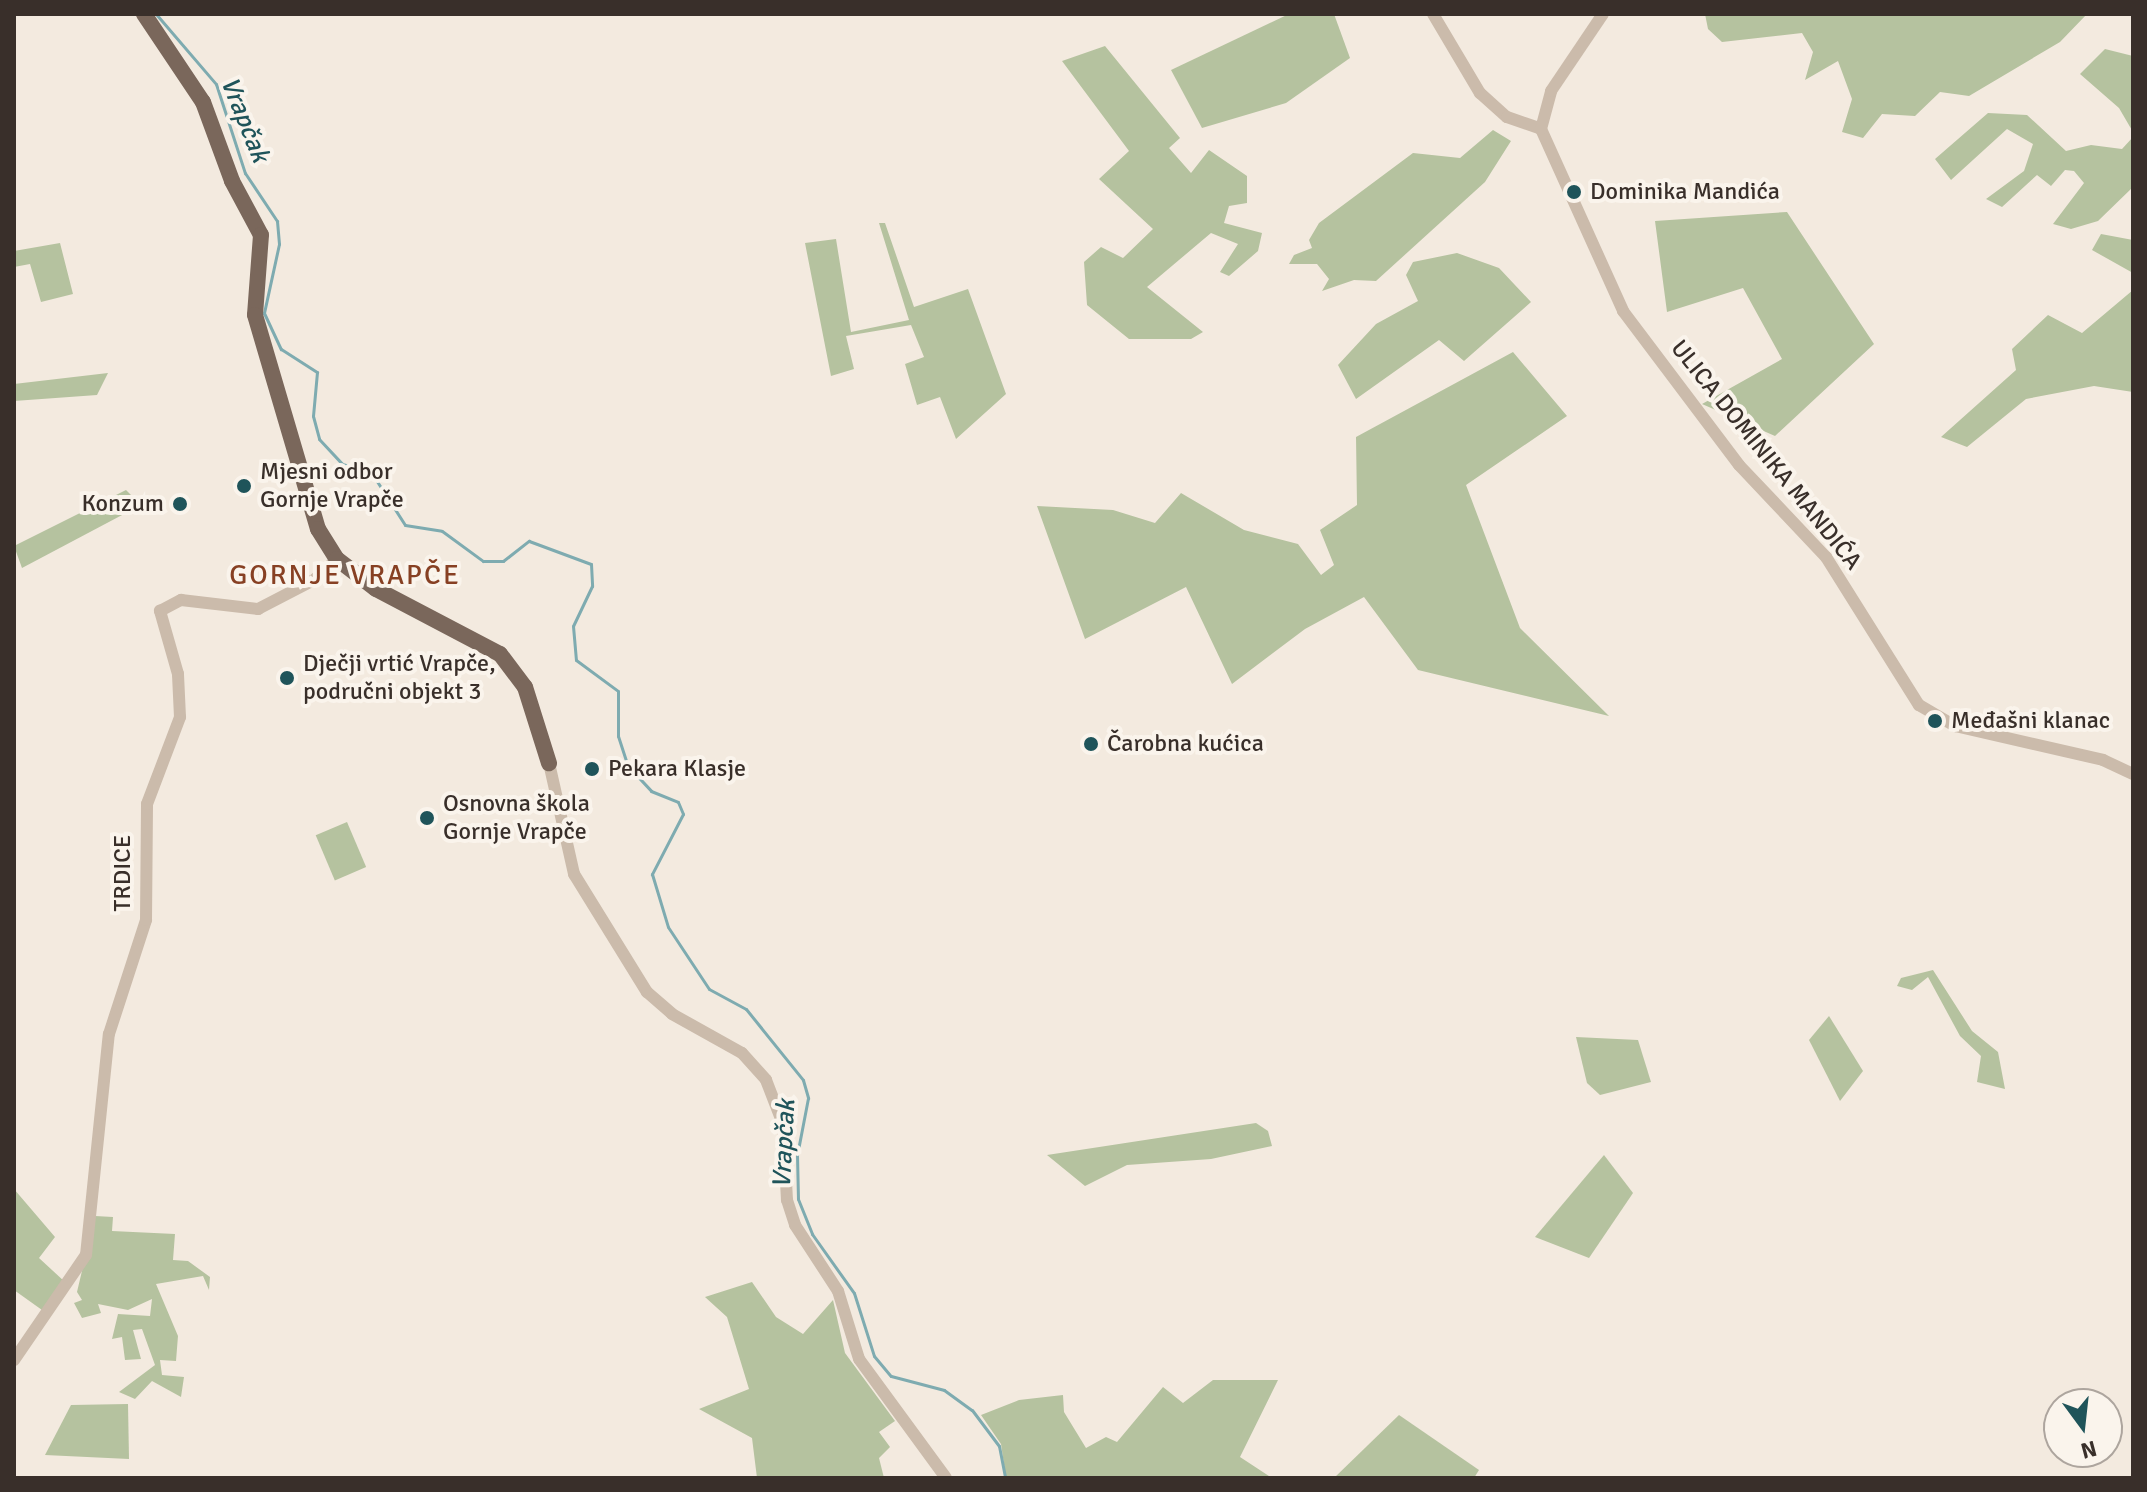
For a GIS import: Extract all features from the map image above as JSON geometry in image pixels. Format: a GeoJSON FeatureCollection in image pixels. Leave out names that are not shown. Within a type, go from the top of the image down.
{"type":"FeatureCollection","features":[{"type":"Feature","properties":{"kind":"main road"},"geometry":{"type":"LineString","coordinates":[[144,14],[203,102],[232,181],[261,235],[255,315],[309,511],[337,559],[416,615],[506,660],[525,687],[549,763]]}},
{"type":"Feature","properties":{"kind":"street"},"geometry":{"type":"LineString","coordinates":[[1433,14],[1480,93],[1507,117],[1541,129],[1551,91],[1603,14]]}},
{"type":"Feature","properties":{"kind":"street","name":"ULICA DOMINIKA MANDIĆA"},"geometry":{"type":"LineString","coordinates":[[1541,129],[1623,311],[1739,465],[1826,557],[1919,705],[1955,726],[2103,760],[2133,774]]}},
{"type":"Feature","properties":{"kind":"street","name":"TRDICE"},"geometry":{"type":"LineString","coordinates":[[14,1360],[86,1255],[109,1034],[146,920],[147,804],[180,717],[178,674],[160,611],[181,600],[258,609],[314,580],[337,559]]}},
{"type":"Feature","properties":{"kind":"street"},"geometry":{"type":"LineString","coordinates":[[549,763],[574,874],[647,992],[672,1014],[734,1046],[766,1080],[783,1124],[787,1200],[795,1225],[838,1291],[859,1359],[946,1478]]}},
{"type":"Feature","properties":{"kind":"green space"},"geometry":{"type":"Polygon","coordinates":[[[1289,14],[1334,14],[1350,58],[1286,103],[1202,128],[1171,70],[1289,14]]]}},
{"type":"Feature","properties":{"kind":"green space"},"geometry":{"type":"Polygon","coordinates":[[[1705,14],[2087,14],[2060,42],[1969,96],[1940,92],[1915,116],[1882,114],[1863,138],[1842,132],[1852,99],[1838,61],[1805,80],[1813,52],[1802,33],[1722,42],[1708,29],[1705,14]]]}},
{"type":"Feature","properties":{"kind":"green space"},"geometry":{"type":"Polygon","coordinates":[[[1105,46],[1180,138],[1169,148],[1191,173],[1209,150],[1247,176],[1247,203],[1229,206],[1224,223],[1262,233],[1258,251],[1229,276],[1220,272],[1238,244],[1211,233],[1147,287],[1203,332],[1191,339],[1129,339],[1087,305],[1084,262],[1101,247],[1123,258],[1153,229],[1099,179],[1129,151],[1062,61],[1105,46]]]}},
{"type":"Feature","properties":{"kind":"green space"},"geometry":{"type":"Polygon","coordinates":[[[2105,49],[2133,56],[2133,132],[2119,108],[2080,74],[2105,49]]]}},
{"type":"Feature","properties":{"kind":"green space"},"geometry":{"type":"Polygon","coordinates":[[[1988,113],[2027,115],[2066,151],[2091,145],[2122,149],[2133,137],[2133,187],[2098,221],[2071,229],[2053,224],[2084,183],[2074,171],[2065,170],[2051,186],[2037,175],[2002,207],[1986,199],[2024,171],[2033,144],[2007,129],[1951,180],[1935,159],[1988,113]]]}},
{"type":"Feature","properties":{"kind":"green space"},"geometry":{"type":"Polygon","coordinates":[[[1493,130],[1511,141],[1485,182],[1376,281],[1354,280],[1322,291],[1329,279],[1317,264],[1289,264],[1294,255],[1312,248],[1309,240],[1319,223],[1413,153],[1460,158],[1493,130]]]}},
{"type":"Feature","properties":{"kind":"green space"},"geometry":{"type":"Polygon","coordinates":[[[1787,212],[1874,344],[1775,436],[1702,404],[1782,359],[1743,288],[1667,312],[1655,221],[1787,212]]]}},
{"type":"Feature","properties":{"kind":"green space"},"geometry":{"type":"Polygon","coordinates":[[[879,223],[885,223],[914,307],[968,289],[1006,394],[956,439],[940,397],[917,405],[905,364],[924,357],[911,325],[846,336],[854,369],[831,376],[805,243],[836,239],[851,332],[909,320],[879,223]]]}},
{"type":"Feature","properties":{"kind":"green space"},"geometry":{"type":"Polygon","coordinates":[[[2101,234],[2133,240],[2133,273],[2092,250],[2101,234]]]}},
{"type":"Feature","properties":{"kind":"green space"},"geometry":{"type":"Polygon","coordinates":[[[60,243],[73,294],[41,302],[30,264],[14,267],[14,251],[60,243]]]}},
{"type":"Feature","properties":{"kind":"green space"},"geometry":{"type":"Polygon","coordinates":[[[1457,253],[1499,268],[1531,302],[1464,361],[1439,340],[1356,399],[1338,365],[1376,324],[1418,301],[1406,275],[1413,262],[1457,253]]]}},
{"type":"Feature","properties":{"kind":"green space"},"geometry":{"type":"Polygon","coordinates":[[[2133,290],[2133,392],[2094,386],[2026,399],[1967,447],[1941,437],[2016,370],[2012,349],[2048,315],[2082,333],[2133,290]]]}},
{"type":"Feature","properties":{"kind":"green space"},"geometry":{"type":"Polygon","coordinates":[[[1513,352],[1567,416],[1466,485],[1520,628],[1609,716],[1418,670],[1364,597],[1305,629],[1232,684],[1186,587],[1085,639],[1037,506],[1113,510],[1155,523],[1181,493],[1244,530],[1298,544],[1321,575],[1334,565],[1320,530],[1357,505],[1356,437],[1513,352]]]}},
{"type":"Feature","properties":{"kind":"green space"},"geometry":{"type":"Polygon","coordinates":[[[108,373],[97,395],[14,401],[14,384],[108,373]]]}},
{"type":"Feature","properties":{"kind":"green space"},"geometry":{"type":"Polygon","coordinates":[[[126,490],[141,505],[22,568],[14,546],[126,490]]]}},
{"type":"Feature","properties":{"kind":"green space"},"geometry":{"type":"Polygon","coordinates":[[[347,822],[366,867],[335,880],[316,835],[347,822]]]}},
{"type":"Feature","properties":{"kind":"green space"},"geometry":{"type":"Polygon","coordinates":[[[1933,970],[1972,1031],[1998,1052],[2005,1089],[1977,1082],[1981,1056],[1960,1036],[1928,977],[1912,990],[1897,986],[1901,978],[1933,970]]]}},
{"type":"Feature","properties":{"kind":"green space"},"geometry":{"type":"Polygon","coordinates":[[[1829,1016],[1863,1071],[1840,1101],[1809,1040],[1829,1016]]]}},
{"type":"Feature","properties":{"kind":"green space"},"geometry":{"type":"Polygon","coordinates":[[[1576,1037],[1638,1040],[1651,1082],[1600,1095],[1587,1083],[1576,1037]]]}},
{"type":"Feature","properties":{"kind":"green space"},"geometry":{"type":"Polygon","coordinates":[[[1256,1123],[1268,1131],[1272,1146],[1211,1159],[1127,1165],[1085,1186],[1047,1155],[1256,1123]]]}},
{"type":"Feature","properties":{"kind":"green space"},"geometry":{"type":"Polygon","coordinates":[[[1604,1155],[1633,1193],[1589,1258],[1535,1237],[1604,1155]]]}},
{"type":"Feature","properties":{"kind":"green space"},"geometry":{"type":"Polygon","coordinates":[[[14,1189],[55,1237],[39,1258],[65,1282],[42,1310],[14,1290],[14,1189]]]}},
{"type":"Feature","properties":{"kind":"green space"},"geometry":{"type":"Polygon","coordinates":[[[95,1216],[113,1217],[112,1231],[175,1234],[173,1260],[188,1261],[210,1277],[209,1290],[203,1276],[156,1284],[178,1336],[176,1361],[160,1360],[162,1375],[184,1377],[181,1397],[152,1381],[135,1399],[119,1392],[155,1365],[142,1329],[133,1330],[141,1359],[125,1360],[122,1337],[112,1339],[118,1314],[150,1316],[152,1299],[128,1310],[98,1304],[101,1313],[82,1318],[74,1303],[82,1300],[77,1292],[95,1216]]]}},
{"type":"Feature","properties":{"kind":"green space"},"geometry":{"type":"Polygon","coordinates":[[[752,1282],[776,1317],[803,1334],[833,1300],[845,1353],[895,1421],[879,1432],[890,1447],[879,1458],[884,1478],[757,1478],[752,1438],[699,1409],[749,1389],[727,1317],[705,1297],[752,1282]]]}},
{"type":"Feature","properties":{"kind":"green space"},"geometry":{"type":"Polygon","coordinates":[[[1213,1380],[1278,1380],[1240,1457],[1272,1478],[1006,1478],[1001,1444],[981,1415],[1019,1400],[1063,1395],[1064,1412],[1086,1448],[1106,1437],[1117,1442],[1163,1387],[1183,1403],[1213,1380]]]}},
{"type":"Feature","properties":{"kind":"green space"},"geometry":{"type":"Polygon","coordinates":[[[128,1404],[129,1459],[45,1455],[71,1405],[128,1404]]]}},
{"type":"Feature","properties":{"kind":"green space"},"geometry":{"type":"Polygon","coordinates":[[[1399,1415],[1479,1470],[1474,1478],[1334,1478],[1399,1415]]]}},
{"type":"Feature","properties":{"kind":"waterway","name":"Vrapčak"},"geometry":{"type":"LineString","coordinates":[[156,14],[216,84],[245,173],[277,221],[279,244],[264,313],[281,349],[317,372],[313,416],[319,439],[342,464],[371,472],[405,525],[442,531],[483,561],[503,561],[529,541],[591,564],[592,586],[573,626],[576,660],[618,691],[618,736],[628,766],[651,791],[678,802],[683,814],[652,874],[668,927],[709,989],[746,1009],[803,1080],[808,1098],[797,1155],[798,1199],[812,1234],[854,1293],[874,1356],[891,1376],[944,1390],[972,1410],[999,1446],[1005,1478]]}},
{"type":"Feature","properties":{"kind":"place","name":"Dominika Mandića"},"geometry":{"type":"Point","coordinates":[1574,192]}},
{"type":"Feature","properties":{"kind":"place","name":"Mjesni odbor Gornje Vrapče"},"geometry":{"type":"Point","coordinates":[244,486]}},
{"type":"Feature","properties":{"kind":"place","name":"Konzum"},"geometry":{"type":"Point","coordinates":[180,504]}},
{"type":"Feature","properties":{"kind":"place","name":"Dječji vrtić Vrapče, područni objekt 3"},"geometry":{"type":"Point","coordinates":[287,678]}},
{"type":"Feature","properties":{"kind":"place","name":"Međašni klanac"},"geometry":{"type":"Point","coordinates":[1935,721]}},
{"type":"Feature","properties":{"kind":"place","name":"Čarobna kućica"},"geometry":{"type":"Point","coordinates":[1091,744]}},
{"type":"Feature","properties":{"kind":"place","name":"Pekara Klasje"},"geometry":{"type":"Point","coordinates":[592,769]}},
{"type":"Feature","properties":{"kind":"place","name":"Osnovna škola Gornje Vrapče"},"geometry":{"type":"Point","coordinates":[427,818]}},
{"type":"Feature","properties":{"kind":"district","name":"GORNJE VRAPČE"},"geometry":{"type":"Point","coordinates":[345,575]}}]}
